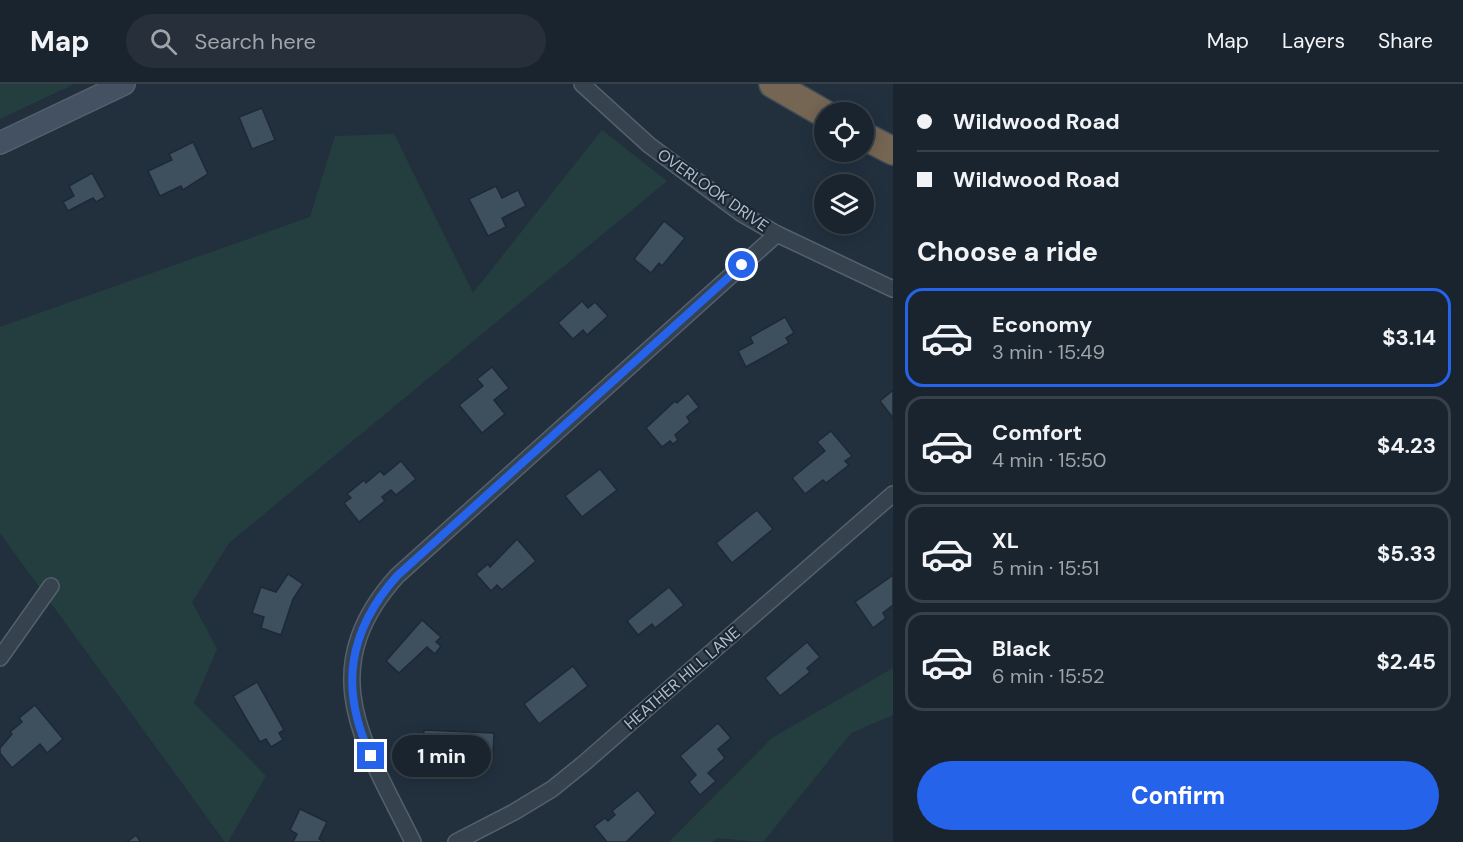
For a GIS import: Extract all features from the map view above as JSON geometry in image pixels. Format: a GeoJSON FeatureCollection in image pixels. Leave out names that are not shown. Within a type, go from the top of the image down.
{"type":"FeatureCollection","features":[{"type":"Feature","properties":{"kind":"highway"},"geometry":{"type":"LineString","coordinates":[[773,84],[814,108]]}},
{"type":"Feature","properties":{"kind":"highway"},"geometry":{"type":"LineString","coordinates":[[874,141],[893,151]]}},
{"type":"Feature","properties":{"kind":"main road"},"geometry":{"type":"LineString","coordinates":[[0,143],[124,84]]}},
{"type":"Feature","properties":{"kind":"street","name":"OVERLOOK DRIVE"},"geometry":{"type":"LineString","coordinates":[[582,84],[649,145],[742,214],[777,234],[893,289]]}},
{"type":"Feature","properties":{"kind":"street"},"geometry":{"type":"LineString","coordinates":[[413,842],[361,735],[354,710],[351,685],[353,660],[367,617],[380,595],[397,576],[777,234]]}},
{"type":"Feature","properties":{"kind":"street","name":"HEATHER HILL LANE"},"geometry":{"type":"LineString","coordinates":[[456,842],[552,789],[584,764],[893,494]]}},
{"type":"Feature","properties":{"kind":"street"},"geometry":{"type":"LineString","coordinates":[[0,658],[51,586]]}},
{"type":"Feature","properties":{"kind":"green space"},"geometry":{"type":"Polygon","coordinates":[[[0,84],[74,84],[0,119],[0,84]]]}},
{"type":"Feature","properties":{"kind":"green space"},"geometry":{"type":"Polygon","coordinates":[[[602,130],[667,181],[229,543],[192,602],[217,649],[194,703],[266,776],[228,842],[225,842],[0,533],[0,327],[310,217],[335,136],[394,134],[473,293],[602,130]]]}},
{"type":"Feature","properties":{"kind":"green space"},"geometry":{"type":"Polygon","coordinates":[[[893,668],[893,715],[851,733],[763,842],[717,838],[712,842],[669,842],[772,738],[893,668]]]}},
{"type":"Feature","properties":{"kind":"building"},"geometry":{"type":"Polygon","coordinates":[[[262,108],[275,140],[252,149],[239,117],[262,108]]]}},
{"type":"Feature","properties":{"kind":"building"},"geometry":{"type":"Polygon","coordinates":[[[193,142],[208,174],[183,190],[181,186],[160,196],[148,171],[172,160],[169,154],[193,142]]]}},
{"type":"Feature","properties":{"kind":"building"},"geometry":{"type":"Polygon","coordinates":[[[92,173],[105,197],[96,202],[93,198],[68,211],[63,202],[74,196],[69,186],[92,173]]]}},
{"type":"Feature","properties":{"kind":"building"},"geometry":{"type":"Polygon","coordinates":[[[496,186],[502,198],[518,190],[526,206],[502,218],[506,227],[488,236],[469,199],[496,186]]]}},
{"type":"Feature","properties":{"kind":"building"},"geometry":{"type":"Polygon","coordinates":[[[664,221],[685,238],[662,266],[659,263],[651,273],[634,259],[664,221]]]}},
{"type":"Feature","properties":{"kind":"building"},"geometry":{"type":"Polygon","coordinates":[[[582,301],[588,308],[595,302],[608,316],[587,335],[583,330],[573,339],[558,323],[582,301]]]}},
{"type":"Feature","properties":{"kind":"building"},"geometry":{"type":"Polygon","coordinates":[[[785,317],[794,333],[786,338],[789,343],[746,367],[738,351],[753,343],[750,337],[785,317]]]}},
{"type":"Feature","properties":{"kind":"building"},"geometry":{"type":"Polygon","coordinates":[[[492,367],[509,388],[494,400],[505,414],[482,433],[459,405],[483,386],[477,379],[492,367]]]}},
{"type":"Feature","properties":{"kind":"building"},"geometry":{"type":"Polygon","coordinates":[[[893,390],[893,418],[880,401],[893,390]]]}},
{"type":"Feature","properties":{"kind":"building"},"geometry":{"type":"Polygon","coordinates":[[[688,393],[699,407],[687,417],[690,422],[675,435],[678,440],[673,444],[670,441],[662,447],[646,428],[675,401],[677,403],[688,393]]]}},
{"type":"Feature","properties":{"kind":"building"},"geometry":{"type":"Polygon","coordinates":[[[831,431],[852,456],[845,461],[849,465],[826,483],[823,480],[805,494],[792,478],[825,451],[817,442],[831,431]]]}},
{"type":"Feature","properties":{"kind":"building"},"geometry":{"type":"Polygon","coordinates":[[[401,461],[416,479],[396,495],[391,490],[382,497],[385,501],[359,522],[344,503],[351,498],[347,494],[364,480],[366,483],[380,471],[384,475],[401,461]]]}},
{"type":"Feature","properties":{"kind":"building"},"geometry":{"type":"Polygon","coordinates":[[[600,469],[617,490],[582,517],[565,496],[600,469]]]}},
{"type":"Feature","properties":{"kind":"building"},"geometry":{"type":"Polygon","coordinates":[[[757,510],[773,529],[732,563],[716,543],[757,510]]]}},
{"type":"Feature","properties":{"kind":"building"},"geometry":{"type":"Polygon","coordinates":[[[517,539],[536,561],[502,590],[497,585],[491,591],[476,574],[488,564],[490,567],[517,539]]]}},
{"type":"Feature","properties":{"kind":"building"},"geometry":{"type":"Polygon","coordinates":[[[288,574],[303,584],[293,599],[281,635],[261,628],[264,617],[252,613],[261,587],[276,592],[288,574]]]}},
{"type":"Feature","properties":{"kind":"building"},"geometry":{"type":"Polygon","coordinates":[[[893,575],[893,605],[883,613],[886,618],[873,628],[855,602],[893,575]]]}},
{"type":"Feature","properties":{"kind":"building"},"geometry":{"type":"Polygon","coordinates":[[[669,587],[684,605],[655,628],[652,624],[638,635],[627,621],[669,587]]]}},
{"type":"Feature","properties":{"kind":"building"},"geometry":{"type":"Polygon","coordinates":[[[422,620],[441,637],[436,642],[441,646],[435,654],[427,647],[399,673],[386,661],[422,620]]]}},
{"type":"Feature","properties":{"kind":"building"},"geometry":{"type":"Polygon","coordinates":[[[807,642],[820,657],[807,668],[810,672],[780,696],[765,678],[807,642]]]}},
{"type":"Feature","properties":{"kind":"building"},"geometry":{"type":"Polygon","coordinates":[[[573,666],[588,686],[539,724],[524,704],[573,666]]]}},
{"type":"Feature","properties":{"kind":"building"},"geometry":{"type":"Polygon","coordinates":[[[257,682],[284,730],[279,733],[283,740],[271,747],[266,739],[260,742],[233,696],[257,682]]]}},
{"type":"Feature","properties":{"kind":"building"},"geometry":{"type":"Polygon","coordinates":[[[35,705],[63,739],[47,753],[40,744],[12,768],[0,753],[0,748],[12,734],[10,732],[22,722],[19,718],[35,705]]]}},
{"type":"Feature","properties":{"kind":"building"},"geometry":{"type":"Polygon","coordinates":[[[718,723],[731,738],[718,749],[725,758],[708,773],[716,781],[700,795],[689,782],[696,775],[680,756],[718,723]]]}},
{"type":"Feature","properties":{"kind":"building"},"geometry":{"type":"Polygon","coordinates":[[[424,730],[494,733],[493,755],[483,755],[482,759],[422,758],[424,730]]]}},
{"type":"Feature","properties":{"kind":"building"},"geometry":{"type":"Polygon","coordinates":[[[638,790],[656,813],[626,842],[607,842],[594,826],[605,818],[608,821],[615,815],[612,811],[638,790]]]}},
{"type":"Feature","properties":{"kind":"building"},"geometry":{"type":"Polygon","coordinates":[[[300,809],[327,822],[319,839],[324,842],[293,842],[297,834],[290,830],[300,809]]]}},
{"type":"Feature","properties":{"kind":"building"},"geometry":{"type":"Polygon","coordinates":[[[136,835],[141,842],[127,842],[136,835]]]}},
{"type":"Feature","properties":{"kind":"route"},"geometry":{"type":"LineString","coordinates":[[371,756],[361,735],[354,710],[351,685],[358,638],[380,595],[397,576],[742,265]]}}]}
